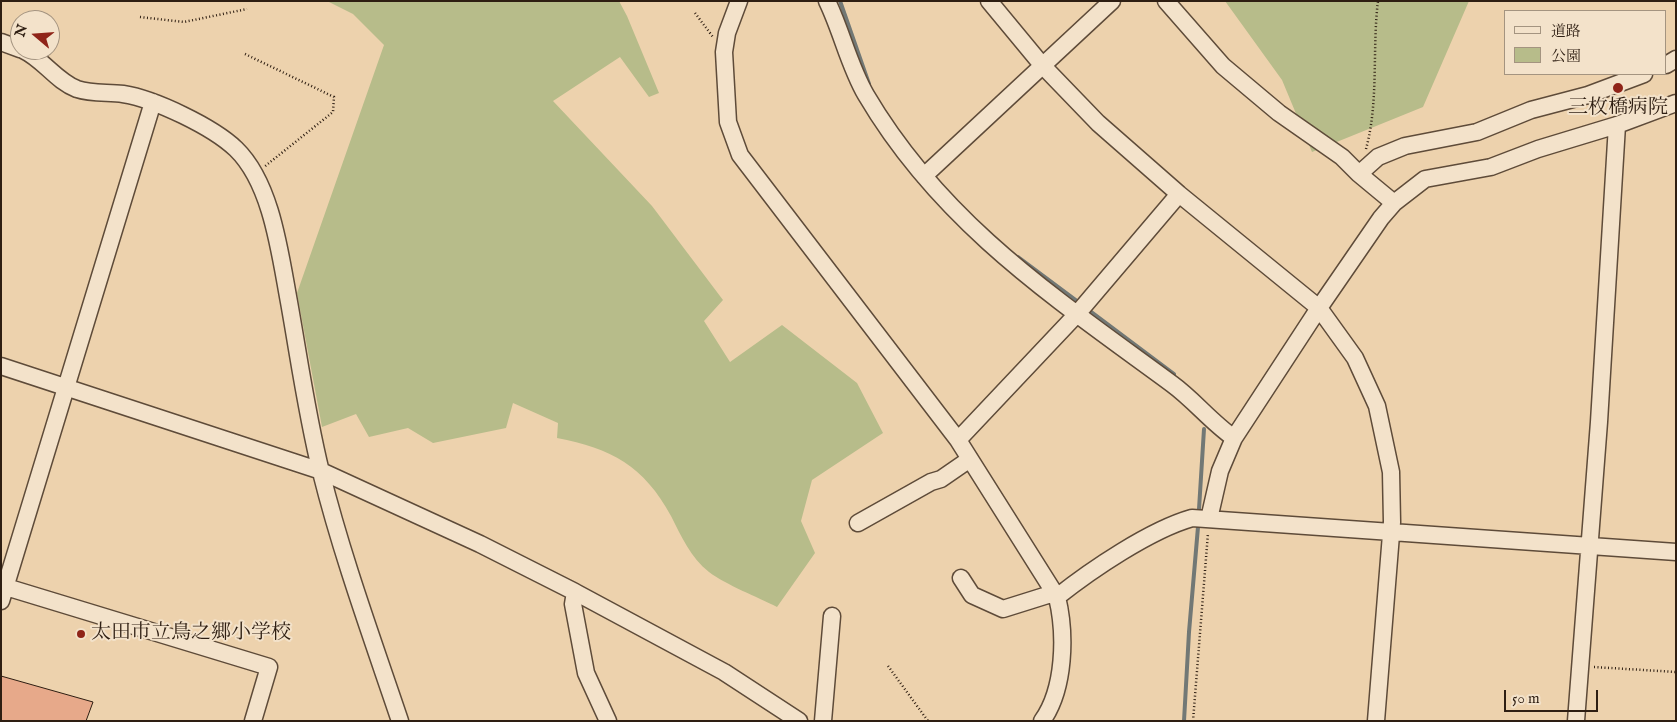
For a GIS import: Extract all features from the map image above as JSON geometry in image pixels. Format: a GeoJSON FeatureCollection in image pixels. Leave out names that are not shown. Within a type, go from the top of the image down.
{"type":"FeatureCollection","features":[{"type":"Feature","properties":{"kind":"street"},"geometry":{"type":"LineString","coordinates":[[739,1],[727,32],[724,52],[728,122],[740,155],[958,440],[1055,595],[1060,616],[1060,661],[1052,702],[1042,721]]}},
{"type":"Feature","properties":{"kind":"street"},"geometry":{"type":"LineString","coordinates":[[827,1],[836,20],[849,61],[866,94],[896,141],[965,222],[1022,273],[1186,394],[1214,424],[1234,438]]}},
{"type":"Feature","properties":{"kind":"street"},"geometry":{"type":"LineString","coordinates":[[989,1],[1042,65],[1098,123],[1179,194],[1318,308],[1355,358],[1377,406],[1391,472],[1391,532],[1376,721]]}},
{"type":"Feature","properties":{"kind":"street"},"geometry":{"type":"LineString","coordinates":[[924,176],[1112,1]]}},
{"type":"Feature","properties":{"kind":"street"},"geometry":{"type":"LineString","coordinates":[[1166,1],[1223,66],[1279,113],[1342,157],[1358,174],[1394,204]]}},
{"type":"Feature","properties":{"kind":"street"},"geometry":{"type":"LineString","coordinates":[[35,60],[60,80],[75,88],[90,92],[125,94],[153,102],[229,142],[255,173],[270,217],[284,277],[321,471],[346,560],[400,721]]}},
{"type":"Feature","properties":{"kind":"street"},"geometry":{"type":"LineString","coordinates":[[1358,174],[1378,157],[1405,146],[1476,132],[1531,110],[1588,95],[1641,75]]}},
{"type":"Feature","properties":{"kind":"street"},"geometry":{"type":"LineString","coordinates":[[153,102],[4,594],[270,667],[252,721]]}},
{"type":"Feature","properties":{"kind":"street"},"geometry":{"type":"LineString","coordinates":[[1209,519],[1220,471],[1234,438],[1318,308],[1381,218],[1394,204],[1425,179],[1491,167],[1538,149],[1617,125],[1676,103]]}},
{"type":"Feature","properties":{"kind":"street"},"geometry":{"type":"LineString","coordinates":[[1576,721],[1590,546],[1617,125]]}},
{"type":"Feature","properties":{"kind":"street"},"geometry":{"type":"LineString","coordinates":[[958,440],[1077,314],[1179,194]]}},
{"type":"Feature","properties":{"kind":"street"},"geometry":{"type":"LineString","coordinates":[[1,366],[67,386],[321,471],[480,544],[575,592],[724,672],[799,721]]}},
{"type":"Feature","properties":{"kind":"street"},"geometry":{"type":"LineString","coordinates":[[858,523],[941,479],[970,460]]}},
{"type":"Feature","properties":{"kind":"street"},"geometry":{"type":"LineString","coordinates":[[961,578],[972,595],[1003,609],[1055,595],[1090,571],[1148,539],[1192,518],[1676,552]]}},
{"type":"Feature","properties":{"kind":"street"},"geometry":{"type":"LineString","coordinates":[[575,592],[573,604],[586,673],[608,721]]}},
{"type":"Feature","properties":{"kind":"street"},"geometry":{"type":"LineString","coordinates":[[823,721],[832,616]]}},
{"type":"Feature","properties":{"kind":"path"},"geometry":{"type":"LineString","coordinates":[[1365,150],[1372,125],[1374,33],[1378,1]]}},
{"type":"Feature","properties":{"kind":"path"},"geometry":{"type":"LineString","coordinates":[[140,17],[184,22],[247,9]]}},
{"type":"Feature","properties":{"kind":"path"},"geometry":{"type":"LineString","coordinates":[[695,13],[724,52]]}},
{"type":"Feature","properties":{"kind":"path"},"geometry":{"type":"LineString","coordinates":[[245,54],[334,97],[333,112],[255,173]]}},
{"type":"Feature","properties":{"kind":"path"},"geometry":{"type":"LineString","coordinates":[[1193,721],[1209,519]]}},
{"type":"Feature","properties":{"kind":"path"},"geometry":{"type":"LineString","coordinates":[[888,666],[928,721]]}},
{"type":"Feature","properties":{"kind":"path"},"geometry":{"type":"LineString","coordinates":[[1580,666],[1676,672]]}},
{"type":"Feature","properties":{"kind":"green space"},"geometry":{"type":"Polygon","coordinates":[[[327,1],[619,1],[659,93],[649,97],[620,57],[553,101],[652,206],[723,300],[704,321],[730,362],[782,325],[857,383],[883,433],[812,480],[801,521],[815,553],[777,607],[724,582],[709,572],[687,546],[661,499],[637,472],[624,462],[594,447],[557,438],[558,423],[513,403],[506,428],[433,443],[408,428],[369,437],[356,414],[322,427],[297,293],[384,45],[353,14],[327,1]]]}},
{"type":"Feature","properties":{"kind":"green space"},"geometry":{"type":"Polygon","coordinates":[[[1225,1],[1469,1],[1423,107],[1312,152],[1282,80],[1225,1]]]}},
{"type":"Feature","properties":{"kind":"building"},"geometry":{"type":"Polygon","coordinates":[[[1,676],[93,702],[86,721],[1,721],[1,676]]]}},
{"type":"Feature","properties":{"kind":"waterway"},"geometry":{"type":"LineString","coordinates":[[840,1],[869,84]]}},
{"type":"Feature","properties":{"kind":"waterway"},"geometry":{"type":"LineString","coordinates":[[1018,257],[1081,304]]}},
{"type":"Feature","properties":{"kind":"waterway"},"geometry":{"type":"LineString","coordinates":[[1086,308],[1174,374]]}},
{"type":"Feature","properties":{"kind":"waterway"},"geometry":{"type":"LineString","coordinates":[[1199,509],[1204,429]]}},
{"type":"Feature","properties":{"kind":"waterway"},"geometry":{"type":"LineString","coordinates":[[1184,721],[1198,527]]}},
{"type":"Feature","properties":{"kind":"place","name":"三枚橋病院"},"geometry":{"type":"Point","coordinates":[1618,88]}},
{"type":"Feature","properties":{"kind":"place","name":"太田市立鳥之郷小学校"},"geometry":{"type":"Point","coordinates":[81,634]}}]}
